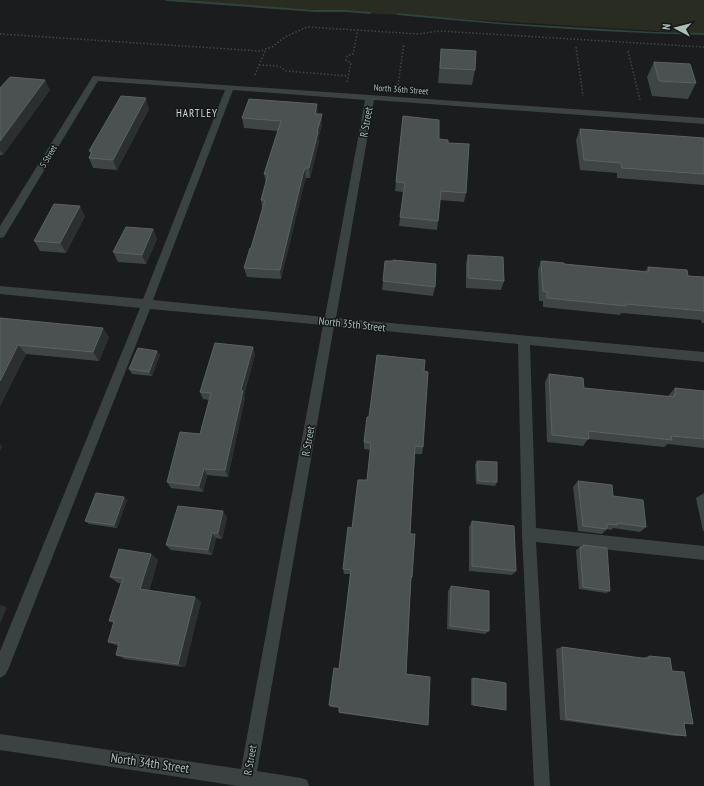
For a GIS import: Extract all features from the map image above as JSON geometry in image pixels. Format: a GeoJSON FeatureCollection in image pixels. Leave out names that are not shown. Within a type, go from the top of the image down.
{"type":"FeatureCollection","features":[{"type":"Feature","properties":{"kind":"street","name":"North 36th Street"},"geometry":{"type":"LineString","coordinates":[[96,78],[704,121]]}},
{"type":"Feature","properties":{"kind":"street","name":"S Street"},"geometry":{"type":"LineString","coordinates":[[0,234],[96,78]]}},
{"type":"Feature","properties":{"kind":"street"},"geometry":{"type":"LineString","coordinates":[[0,670],[146,304],[230,87]]}},
{"type":"Feature","properties":{"kind":"street","name":"R Street"},"geometry":{"type":"LineString","coordinates":[[246,782],[370,97]]}},
{"type":"Feature","properties":{"kind":"street","name":"North 35th Street"},"geometry":{"type":"LineString","coordinates":[[0,290],[704,357]]}},
{"type":"Feature","properties":{"kind":"street"},"geometry":{"type":"LineString","coordinates":[[524,340],[529,534],[542,786]]}},
{"type":"Feature","properties":{"kind":"street"},"geometry":{"type":"LineString","coordinates":[[529,534],[704,553]]}},
{"type":"Feature","properties":{"kind":"street","name":"North 34th Street"},"geometry":{"type":"LineString","coordinates":[[0,742],[246,782],[301,786]]}},
{"type":"Feature","properties":{"kind":"path"},"geometry":{"type":"LineString","coordinates":[[255,76],[265,51],[285,37],[307,27],[419,34],[434,31],[446,31],[704,47]]}},
{"type":"Feature","properties":{"kind":"path"},"geometry":{"type":"LineString","coordinates":[[347,82],[351,63],[346,60],[347,56],[353,54],[358,29]]}},
{"type":"Feature","properties":{"kind":"path"},"geometry":{"type":"LineString","coordinates":[[0,34],[265,51]]}},
{"type":"Feature","properties":{"kind":"path"},"geometry":{"type":"LineString","coordinates":[[398,86],[404,43]]}},
{"type":"Feature","properties":{"kind":"path"},"geometry":{"type":"LineString","coordinates":[[576,47],[583,99]]}},
{"type":"Feature","properties":{"kind":"path"},"geometry":{"type":"LineString","coordinates":[[628,51],[640,103]]}},
{"type":"Feature","properties":{"kind":"path"},"geometry":{"type":"LineString","coordinates":[[259,65],[279,66],[286,71],[348,76]]}},
{"type":"Feature","properties":{"kind":"shaded area"},"geometry":{"type":"Polygon","coordinates":[[[159,0],[704,0],[704,34],[159,0]]]}},
{"type":"Feature","properties":{"kind":"building"},"geometry":{"type":"Polygon","coordinates":[[[441,49],[476,51],[475,70],[440,68],[441,49]]]}},
{"type":"Feature","properties":{"kind":"building"},"geometry":{"type":"Polygon","coordinates":[[[654,62],[690,64],[696,83],[659,81],[654,62]]]}},
{"type":"Feature","properties":{"kind":"building"},"geometry":{"type":"Polygon","coordinates":[[[10,77],[45,80],[0,141],[0,88],[10,77]]]}},
{"type":"Feature","properties":{"kind":"building"},"geometry":{"type":"Polygon","coordinates":[[[121,96],[146,98],[113,160],[89,158],[92,151],[89,151],[121,96]]]}},
{"type":"Feature","properties":{"kind":"building"},"geometry":{"type":"Polygon","coordinates":[[[249,99],[317,104],[315,114],[322,114],[309,168],[305,168],[303,174],[280,270],[244,268],[265,200],[261,200],[268,174],[264,174],[281,121],[242,118],[249,99]]]}},
{"type":"Feature","properties":{"kind":"building"},"geometry":{"type":"Polygon","coordinates":[[[403,116],[439,120],[439,139],[448,140],[448,143],[469,144],[466,193],[441,191],[438,221],[400,217],[405,183],[396,182],[403,116]]]}},
{"type":"Feature","properties":{"kind":"building"},"geometry":{"type":"Polygon","coordinates":[[[580,129],[704,138],[704,174],[622,168],[621,163],[584,160],[580,129]]]}},
{"type":"Feature","properties":{"kind":"building"},"geometry":{"type":"Polygon","coordinates":[[[54,204],[80,206],[60,243],[34,241],[54,204]]]}},
{"type":"Feature","properties":{"kind":"building"},"geometry":{"type":"Polygon","coordinates":[[[126,227],[153,229],[142,255],[113,252],[126,227]]]}},
{"type":"Feature","properties":{"kind":"building"},"geometry":{"type":"Polygon","coordinates":[[[468,255],[503,257],[504,281],[468,278],[468,255]]]}},
{"type":"Feature","properties":{"kind":"building"},"geometry":{"type":"Polygon","coordinates":[[[393,260],[436,264],[435,287],[383,281],[385,261],[393,260]]]}},
{"type":"Feature","properties":{"kind":"building"},"geometry":{"type":"Polygon","coordinates":[[[541,261],[647,272],[649,271],[648,267],[687,270],[688,276],[704,277],[704,311],[626,304],[626,306],[547,298],[547,292],[543,291],[541,261]]]}},
{"type":"Feature","properties":{"kind":"building"},"geometry":{"type":"Polygon","coordinates":[[[0,318],[103,328],[93,352],[18,345],[0,381],[0,318]]]}},
{"type":"Feature","properties":{"kind":"building"},"geometry":{"type":"Polygon","coordinates":[[[215,343],[253,347],[241,390],[243,391],[225,470],[204,469],[199,486],[167,482],[180,432],[200,434],[211,393],[200,392],[215,343]]]}},
{"type":"Feature","properties":{"kind":"building"},"geometry":{"type":"Polygon","coordinates":[[[138,348],[157,351],[149,372],[129,369],[138,348]]]}},
{"type":"Feature","properties":{"kind":"building"},"geometry":{"type":"Polygon","coordinates":[[[377,355],[425,360],[424,371],[428,372],[423,447],[415,446],[410,534],[415,534],[412,577],[411,576],[406,674],[430,677],[428,725],[339,712],[339,707],[329,705],[334,668],[339,669],[351,570],[343,569],[348,527],[352,528],[358,480],[367,480],[371,443],[364,442],[367,417],[369,417],[377,355]]]}},
{"type":"Feature","properties":{"kind":"building"},"geometry":{"type":"Polygon","coordinates":[[[549,374],[583,378],[584,388],[675,397],[675,388],[704,391],[704,439],[671,436],[672,440],[588,431],[589,439],[552,435],[549,374]]]}},
{"type":"Feature","properties":{"kind":"building"},"geometry":{"type":"Polygon","coordinates":[[[477,461],[497,462],[497,482],[478,481],[477,461]]]}},
{"type":"Feature","properties":{"kind":"building"},"geometry":{"type":"Polygon","coordinates":[[[578,481],[612,485],[613,496],[643,500],[646,527],[617,523],[617,525],[607,524],[607,529],[583,526],[578,481]]]}},
{"type":"Feature","properties":{"kind":"building"},"geometry":{"type":"Polygon","coordinates":[[[96,493],[124,497],[114,525],[85,521],[96,493]]]}},
{"type":"Feature","properties":{"kind":"building"},"geometry":{"type":"Polygon","coordinates":[[[178,506],[223,511],[218,533],[212,533],[208,550],[166,545],[178,506]]]}},
{"type":"Feature","properties":{"kind":"building"},"geometry":{"type":"Polygon","coordinates":[[[472,521],[514,526],[516,571],[472,566],[472,521]]]}},
{"type":"Feature","properties":{"kind":"building"},"geometry":{"type":"Polygon","coordinates":[[[583,545],[607,548],[610,591],[583,587],[580,547],[583,547],[583,545]]]}},
{"type":"Feature","properties":{"kind":"building"},"geometry":{"type":"Polygon","coordinates":[[[119,549],[151,554],[140,589],[195,597],[178,664],[116,655],[119,643],[108,642],[114,621],[109,621],[123,578],[110,577],[119,549]]]}},
{"type":"Feature","properties":{"kind":"building"},"geometry":{"type":"Polygon","coordinates":[[[451,586],[489,591],[489,631],[450,626],[451,586]]]}},
{"type":"Feature","properties":{"kind":"building"},"geometry":{"type":"Polygon","coordinates":[[[562,647],[649,659],[649,656],[670,658],[672,671],[684,672],[693,724],[684,723],[686,736],[566,719],[562,647]]]}},
{"type":"Feature","properties":{"kind":"building"},"geometry":{"type":"Polygon","coordinates":[[[473,678],[506,683],[506,710],[473,705],[473,678]]]}},
{"type":"Feature","properties":{"kind":"waterway"},"geometry":{"type":"LineString","coordinates":[[167,0],[315,11],[370,13]]}},
{"type":"Feature","properties":{"kind":"waterway"},"geometry":{"type":"LineString","coordinates":[[398,14],[504,24],[655,33],[704,34]]}},
{"type":"Feature","properties":{"kind":"district","name":"HARTLEY"},"geometry":{"type":"Point","coordinates":[197,113]}}]}
